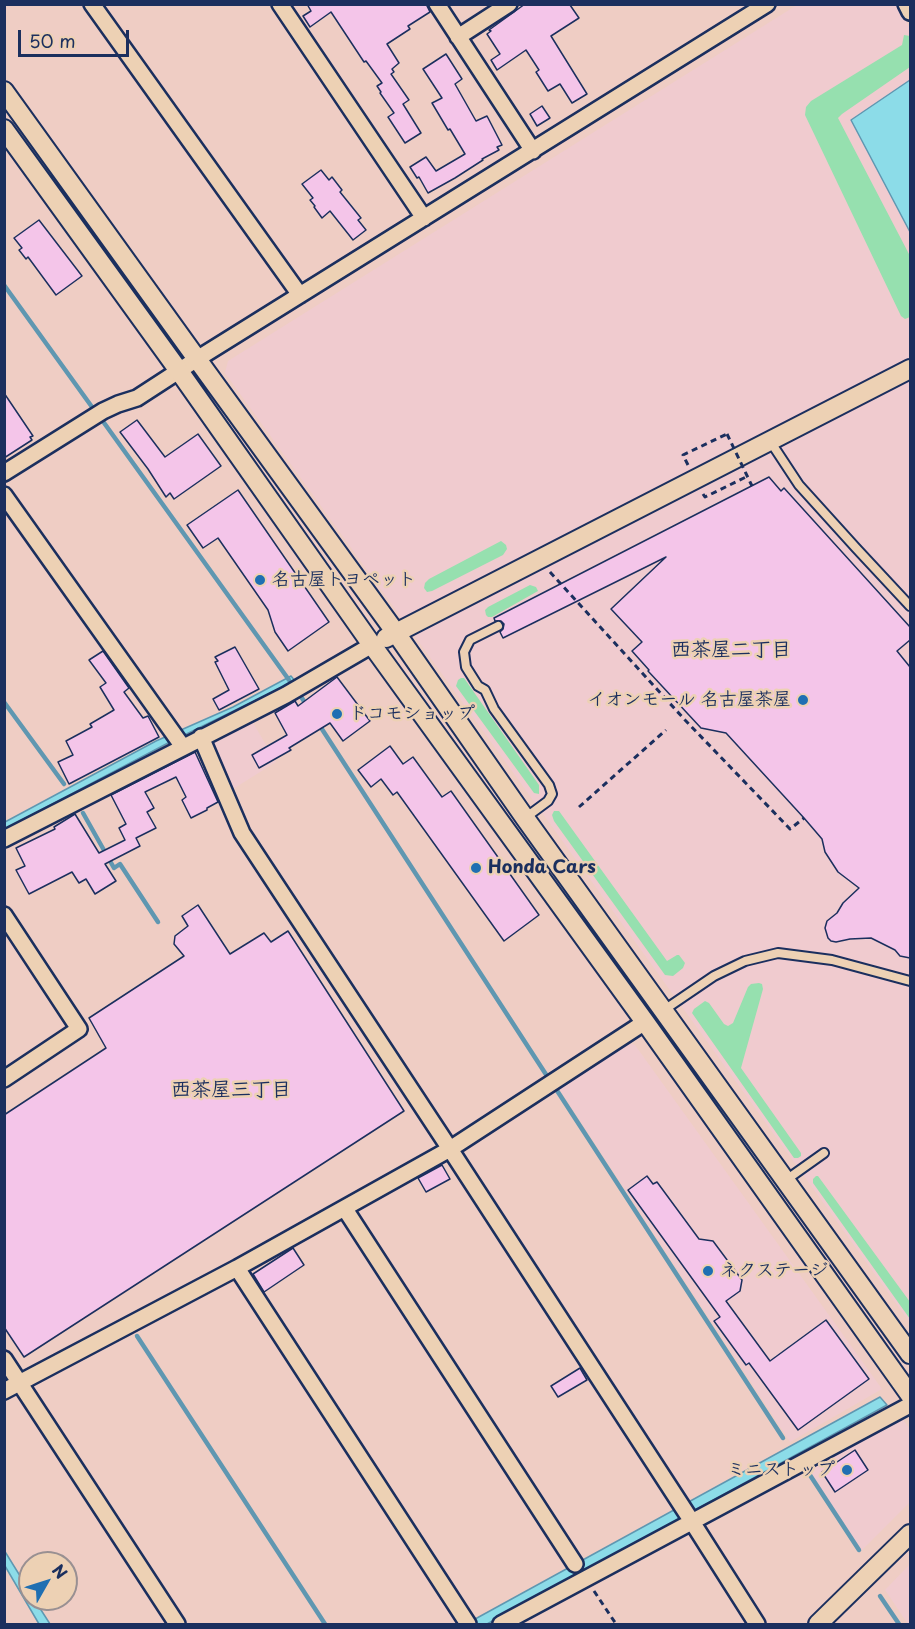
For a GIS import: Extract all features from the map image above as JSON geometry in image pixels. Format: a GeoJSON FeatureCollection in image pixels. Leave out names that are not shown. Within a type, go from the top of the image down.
{"type":"FeatureCollection","features":[{"type":"Feature","properties":{"kind":"street"},"geometry":{"type":"LineString","coordinates":[[92,4],[300,295]]}},
{"type":"Feature","properties":{"kind":"street"},"geometry":{"type":"LineString","coordinates":[[280,4],[424,219]]}},
{"type":"Feature","properties":{"kind":"street"},"geometry":{"type":"LineString","coordinates":[[437,4],[533,151]]}},
{"type":"Feature","properties":{"kind":"street"},"geometry":{"type":"LineString","coordinates":[[458,37],[509,4]]}},
{"type":"Feature","properties":{"kind":"street"},"geometry":{"type":"LineString","coordinates":[[906,4],[910,12]]}},
{"type":"Feature","properties":{"kind":"street"},"geometry":{"type":"LineString","coordinates":[[4,473],[103,411],[137,398],[196,359],[766,5]]}},
{"type":"Feature","properties":{"kind":"street"},"geometry":{"type":"LineString","coordinates":[[4,91],[396,633],[525,818],[910,1354]]}},
{"type":"Feature","properties":{"kind":"street"},"geometry":{"type":"LineString","coordinates":[[4,129],[910,1395]]}},
{"type":"Feature","properties":{"kind":"street"},"geometry":{"type":"LineString","coordinates":[[4,839],[178,740],[201,737],[285,695],[372,645],[910,369]]}},
{"type":"Feature","properties":{"kind":"street"},"geometry":{"type":"LineString","coordinates":[[4,495],[178,740]]}},
{"type":"Feature","properties":{"kind":"street"},"geometry":{"type":"LineString","coordinates":[[201,737],[242,834],[450,1149],[757,1624]]}},
{"type":"Feature","properties":{"kind":"street"},"geometry":{"type":"LineString","coordinates":[[4,915],[79,1029],[4,1079]]}},
{"type":"Feature","properties":{"kind":"street"},"geometry":{"type":"LineString","coordinates":[[4,1390],[237,1269],[450,1149],[645,1022]]}},
{"type":"Feature","properties":{"kind":"street"},"geometry":{"type":"LineString","coordinates":[[345,1209],[575,1563]]}},
{"type":"Feature","properties":{"kind":"street"},"geometry":{"type":"LineString","coordinates":[[237,1269],[466,1622]]}},
{"type":"Feature","properties":{"kind":"street"},"geometry":{"type":"LineString","coordinates":[[4,1359],[177,1624]]}},
{"type":"Feature","properties":{"kind":"street"},"geometry":{"type":"LineString","coordinates":[[501,1624],[691,1520],[910,1405]]}},
{"type":"Feature","properties":{"kind":"street"},"geometry":{"type":"LineString","coordinates":[[819,1624],[910,1534]]}},
{"type":"Feature","properties":{"kind":"lane"},"geometry":{"type":"LineString","coordinates":[[770,441],[799,485],[910,606]]}},
{"type":"Feature","properties":{"kind":"lane"},"geometry":{"type":"LineString","coordinates":[[498,626],[470,640],[464,652],[466,667],[478,686],[485,690],[494,709],[549,785],[552,794],[548,801],[525,818]]}},
{"type":"Feature","properties":{"kind":"lane"},"geometry":{"type":"LineString","coordinates":[[664,1010],[714,976],[745,961],[778,953],[832,960],[910,981]]}},
{"type":"Feature","properties":{"kind":"lane"},"geometry":{"type":"LineString","coordinates":[[786,1180],[824,1153]]}},
{"type":"Feature","properties":{"kind":"path"},"geometry":{"type":"LineString","coordinates":[[688,465],[683,455],[726,434],[752,486]]}},
{"type":"Feature","properties":{"kind":"path"},"geometry":{"type":"LineString","coordinates":[[705,497],[748,476]]}},
{"type":"Feature","properties":{"kind":"path"},"geometry":{"type":"LineString","coordinates":[[549,571],[685,720],[790,830],[804,818]]}},
{"type":"Feature","properties":{"kind":"path"},"geometry":{"type":"LineString","coordinates":[[579,807],[666,730]]}},
{"type":"Feature","properties":{"kind":"path"},"geometry":{"type":"LineString","coordinates":[[586,1579],[616,1624]]}},
{"type":"Feature","properties":{"kind":"shaded area","name":"イオンモール 名古屋茶屋"},"geometry":{"type":"Polygon","coordinates":[[[797,5],[896,5],[910,28],[910,1323],[225,373],[228,361],[797,5]]]}},
{"type":"Feature","properties":{"kind":"shaded area"},"geometry":{"type":"Polygon","coordinates":[[[252,721],[276,762],[233,789],[213,745],[214,739],[252,721]]]}},
{"type":"Feature","properties":{"kind":"shaded area"},"geometry":{"type":"Polygon","coordinates":[[[626,1042],[635,1045],[882,1389],[790,1442],[558,1087],[626,1042]]]}},
{"type":"Feature","properties":{"kind":"shaded area"},"geometry":{"type":"Polygon","coordinates":[[[896,1418],[903,1420],[910,1429],[910,1502],[861,1551],[807,1467],[896,1418]]]}},
{"type":"Feature","properties":{"kind":"shaded area"},"geometry":{"type":"Polygon","coordinates":[[[910,1564],[910,1624],[908,1624],[885,1590],[910,1564]]]}},
{"type":"Feature","properties":{"kind":"green space"},"geometry":{"type":"Polygon","coordinates":[[[904,35],[910,36],[910,67],[838,118],[910,256],[910,317],[905,319],[901,316],[805,115],[806,107],[811,101],[902,45],[904,35]]]}},
{"type":"Feature","properties":{"kind":"green space"},"geometry":{"type":"Polygon","coordinates":[[[501,541],[507,549],[503,555],[432,591],[427,592],[424,588],[429,579],[501,541]]]}},
{"type":"Feature","properties":{"kind":"green space"},"geometry":{"type":"Polygon","coordinates":[[[530,585],[536,587],[538,591],[492,617],[486,615],[485,610],[488,607],[530,585]]]}},
{"type":"Feature","properties":{"kind":"green space"},"geometry":{"type":"Polygon","coordinates":[[[461,678],[464,678],[539,785],[539,794],[534,793],[456,686],[461,678]]]}},
{"type":"Feature","properties":{"kind":"green space"},"geometry":{"type":"Polygon","coordinates":[[[554,811],[559,811],[667,961],[679,955],[685,963],[683,968],[673,976],[665,975],[554,821],[552,815],[554,811]]]}},
{"type":"Feature","properties":{"kind":"green space"},"geometry":{"type":"Polygon","coordinates":[[[762,984],[763,989],[741,1068],[801,1153],[798,1158],[794,1158],[692,1013],[705,1001],[728,1026],[733,1023],[748,987],[762,984]]]}},
{"type":"Feature","properties":{"kind":"green space"},"geometry":{"type":"Polygon","coordinates":[[[816,1176],[910,1302],[910,1319],[813,1183],[816,1176]]]}},
{"type":"Feature","properties":{"kind":"water"},"geometry":{"type":"Polygon","coordinates":[[[910,80],[910,232],[851,120],[910,80]]]}},
{"type":"Feature","properties":{"kind":"water"},"geometry":{"type":"Polygon","coordinates":[[[291,676],[295,681],[168,743],[5,829],[5,822],[156,741],[233,707],[291,676]]]}},
{"type":"Feature","properties":{"kind":"water"},"geometry":{"type":"Polygon","coordinates":[[[880,1397],[887,1405],[487,1624],[466,1624],[880,1397]]]}},
{"type":"Feature","properties":{"kind":"water"},"geometry":{"type":"Polygon","coordinates":[[[4,1550],[18,1573],[18,1588],[5,1566],[4,1550]]]}},
{"type":"Feature","properties":{"kind":"water"},"geometry":{"type":"Polygon","coordinates":[[[31,1611],[42,1611],[50,1624],[39,1624],[31,1611]]]}},
{"type":"Feature","properties":{"kind":"building"},"geometry":{"type":"Polygon","coordinates":[[[307,4],[426,4],[430,12],[408,26],[410,29],[387,44],[399,63],[392,69],[394,72],[391,74],[409,100],[403,104],[421,133],[405,143],[388,117],[394,113],[377,86],[382,83],[366,61],[364,62],[331,12],[310,27],[303,16],[311,11],[307,4]]]}},
{"type":"Feature","properties":{"kind":"building"},"geometry":{"type":"Polygon","coordinates":[[[525,4],[570,5],[579,18],[551,36],[587,94],[572,103],[560,84],[548,91],[536,72],[539,70],[526,50],[497,70],[491,60],[500,54],[487,34],[491,31],[489,30],[525,4]]]}},
{"type":"Feature","properties":{"kind":"building"},"geometry":{"type":"Polygon","coordinates":[[[446,54],[462,79],[455,84],[476,121],[487,116],[502,145],[497,147],[499,150],[428,193],[410,167],[426,157],[436,171],[465,154],[432,103],[442,98],[423,69],[446,54]]]}},
{"type":"Feature","properties":{"kind":"building"},"geometry":{"type":"Polygon","coordinates":[[[542,106],[550,118],[537,126],[530,114],[542,106]]]}},
{"type":"Feature","properties":{"kind":"building"},"geometry":{"type":"Polygon","coordinates":[[[321,170],[329,180],[332,177],[342,190],[340,192],[361,218],[358,220],[366,230],[353,240],[330,211],[322,218],[310,200],[313,198],[302,184],[321,170]]]}},
{"type":"Feature","properties":{"kind":"building"},"geometry":{"type":"Polygon","coordinates":[[[39,220],[82,276],[56,295],[28,257],[26,259],[19,250],[22,248],[14,238],[39,220]]]}},
{"type":"Feature","properties":{"kind":"building"},"geometry":{"type":"Polygon","coordinates":[[[4,393],[33,436],[30,437],[32,440],[4,458],[4,393]]]}},
{"type":"Feature","properties":{"kind":"building"},"geometry":{"type":"Polygon","coordinates":[[[137,420],[165,457],[198,434],[221,466],[174,499],[170,493],[166,497],[120,432],[137,420]]]}},
{"type":"Feature","properties":{"kind":"building","name":"イオンモール 名古屋茶屋"},"geometry":{"type":"Polygon","coordinates":[[[769,477],[781,491],[784,488],[910,627],[910,640],[897,651],[910,667],[910,958],[900,956],[895,950],[871,938],[836,942],[828,938],[825,928],[827,921],[859,888],[838,872],[825,852],[822,839],[726,733],[701,728],[632,651],[642,642],[611,609],[666,557],[503,638],[500,632],[504,624],[501,621],[495,621],[494,618],[769,477]]]}},
{"type":"Feature","properties":{"kind":"building"},"geometry":{"type":"Polygon","coordinates":[[[238,490],[329,622],[288,651],[275,632],[268,610],[218,538],[203,548],[187,525],[238,490]]]}},
{"type":"Feature","properties":{"kind":"building"},"geometry":{"type":"Polygon","coordinates":[[[235,647],[259,689],[219,710],[213,699],[229,690],[215,662],[218,661],[215,657],[235,647]]]}},
{"type":"Feature","properties":{"kind":"building"},"geometry":{"type":"Polygon","coordinates":[[[103,651],[129,688],[124,692],[143,718],[148,716],[159,737],[69,784],[58,762],[73,755],[66,741],[92,727],[90,724],[114,710],[100,687],[106,683],[89,660],[103,651]]]}},
{"type":"Feature","properties":{"kind":"building"},"geometry":{"type":"Polygon","coordinates":[[[337,677],[370,721],[343,741],[330,723],[289,748],[291,750],[259,768],[252,755],[287,735],[275,713],[295,701],[298,706],[337,677]]]}},
{"type":"Feature","properties":{"kind":"building"},"geometry":{"type":"Polygon","coordinates":[[[390,746],[403,764],[413,757],[442,797],[451,791],[539,915],[504,941],[397,792],[393,795],[381,779],[371,787],[358,770],[390,746]]]}},
{"type":"Feature","properties":{"kind":"building"},"geometry":{"type":"Polygon","coordinates":[[[195,752],[218,802],[191,818],[182,800],[186,797],[176,777],[145,792],[154,808],[147,812],[156,828],[136,838],[140,846],[105,864],[116,881],[95,894],[86,879],[79,883],[72,872],[29,894],[16,870],[25,866],[16,848],[55,829],[54,827],[75,814],[99,853],[125,840],[119,828],[126,824],[111,795],[195,752]]]}},
{"type":"Feature","properties":{"kind":"building"},"geometry":{"type":"Polygon","coordinates":[[[198,905],[230,954],[264,933],[271,942],[288,931],[404,1111],[24,1357],[4,1327],[4,1115],[106,1048],[89,1018],[184,956],[174,944],[175,936],[188,926],[182,916],[198,905]]]}},
{"type":"Feature","properties":{"kind":"building"},"geometry":{"type":"Polygon","coordinates":[[[442,1165],[450,1179],[426,1192],[418,1178],[442,1165]]]}},
{"type":"Feature","properties":{"kind":"building"},"geometry":{"type":"Polygon","coordinates":[[[647,1176],[653,1184],[657,1182],[699,1239],[713,1241],[742,1280],[740,1291],[726,1301],[770,1361],[826,1320],[869,1379],[798,1430],[749,1363],[746,1365],[714,1321],[720,1317],[628,1190],[647,1176]]]}},
{"type":"Feature","properties":{"kind":"building"},"geometry":{"type":"Polygon","coordinates":[[[293,1248],[304,1265],[264,1292],[253,1274],[293,1248]]]}},
{"type":"Feature","properties":{"kind":"building"},"geometry":{"type":"Polygon","coordinates":[[[580,1368],[587,1380],[558,1397],[551,1386],[580,1368]]]}},
{"type":"Feature","properties":{"kind":"building"},"geometry":{"type":"Polygon","coordinates":[[[855,1450],[868,1470],[835,1492],[822,1472],[855,1450]]]}},
{"type":"Feature","properties":{"kind":"waterway"},"geometry":{"type":"LineString","coordinates":[[4,285],[92,407]]}},
{"type":"Feature","properties":{"kind":"waterway"},"geometry":{"type":"LineString","coordinates":[[102,420],[289,680]]}},
{"type":"Feature","properties":{"kind":"waterway"},"geometry":{"type":"LineString","coordinates":[[300,695],[307,706]]}},
{"type":"Feature","properties":{"kind":"waterway"},"geometry":{"type":"LineString","coordinates":[[4,702],[64,784]]}},
{"type":"Feature","properties":{"kind":"waterway"},"geometry":{"type":"LineString","coordinates":[[318,723],[547,1076]]}},
{"type":"Feature","properties":{"kind":"waterway"},"geometry":{"type":"LineString","coordinates":[[83,813],[114,868],[120,864],[158,922]]}},
{"type":"Feature","properties":{"kind":"waterway"},"geometry":{"type":"LineString","coordinates":[[556,1089],[783,1438]]}},
{"type":"Feature","properties":{"kind":"waterway"},"geometry":{"type":"LineString","coordinates":[[137,1336],[325,1624]]}},
{"type":"Feature","properties":{"kind":"waterway"},"geometry":{"type":"LineString","coordinates":[[806,1469],[859,1550]]}},
{"type":"Feature","properties":{"kind":"waterway"},"geometry":{"type":"LineString","coordinates":[[880,1596],[899,1624]]}},
{"type":"Feature","properties":{"kind":"place","name":"名古屋トヨペット"},"geometry":{"type":"Point","coordinates":[260,580]}},
{"type":"Feature","properties":{"kind":"place","name":"イオンモール 名古屋茶屋"},"geometry":{"type":"Point","coordinates":[803,700]}},
{"type":"Feature","properties":{"kind":"place","name":"ドコモショップ"},"geometry":{"type":"Point","coordinates":[337,714]}},
{"type":"Feature","properties":{"kind":"place","name":"Honda Cars"},"geometry":{"type":"Point","coordinates":[476,868]}},
{"type":"Feature","properties":{"kind":"place","name":"ネクステージ"},"geometry":{"type":"Point","coordinates":[708,1271]}},
{"type":"Feature","properties":{"kind":"place","name":"ミニストップ"},"geometry":{"type":"Point","coordinates":[847,1470]}},
{"type":"Feature","properties":{"kind":"district","name":"西茶屋二丁目"},"geometry":{"type":"Point","coordinates":[731,650]}},
{"type":"Feature","properties":{"kind":"district","name":"西茶屋三丁目"},"geometry":{"type":"Point","coordinates":[231,1090]}}]}
